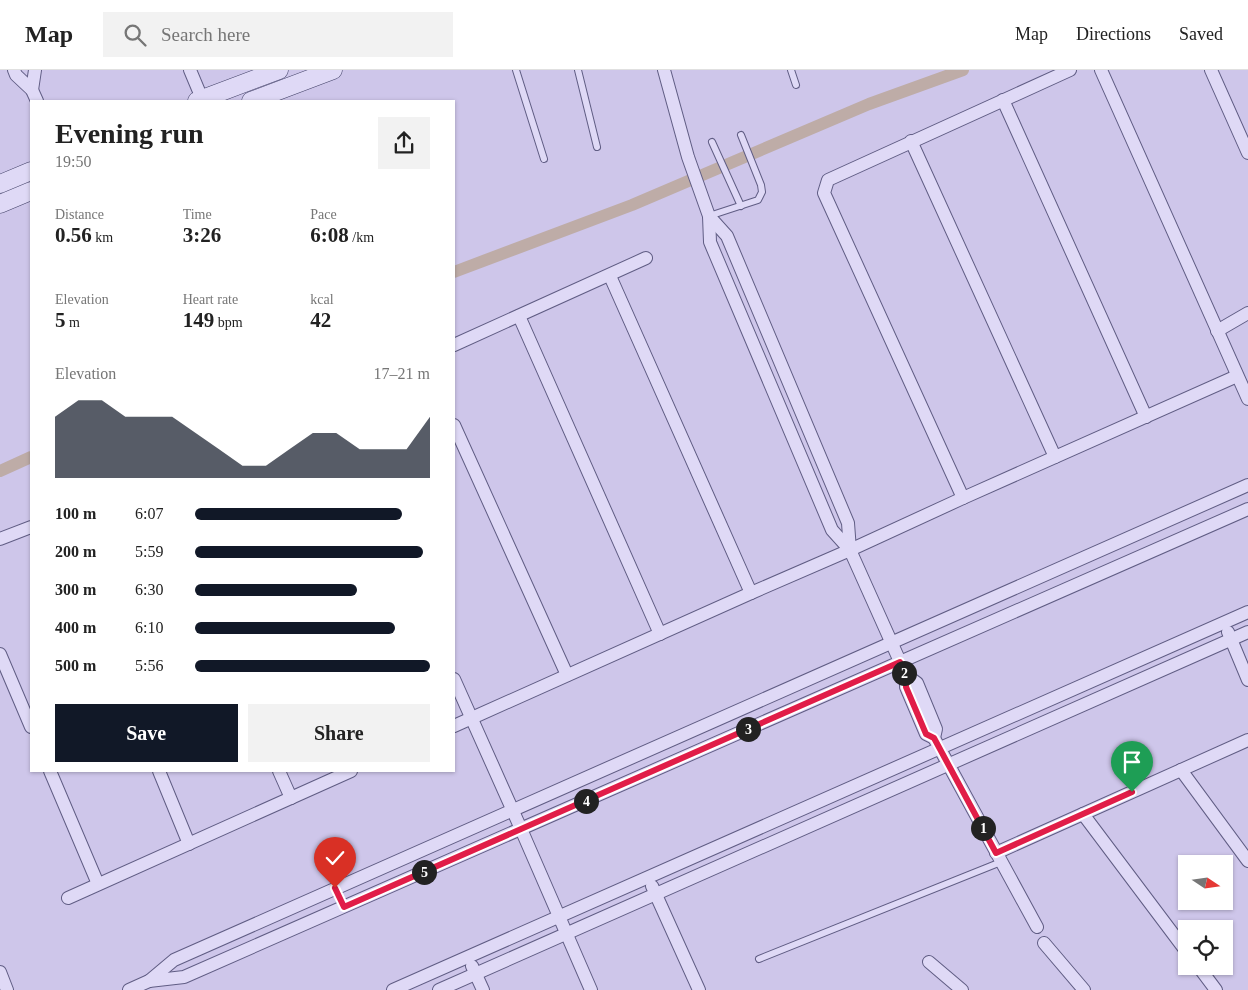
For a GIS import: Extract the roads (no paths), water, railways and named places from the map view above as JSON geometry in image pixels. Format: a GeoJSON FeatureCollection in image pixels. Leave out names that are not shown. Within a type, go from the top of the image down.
{"type":"FeatureCollection","features":[{"type":"Feature","properties":{"kind":"main road"},"geometry":{"type":"LineString","coordinates":[[204,100],[279,70]]}},
{"type":"Feature","properties":{"kind":"main road"},"geometry":{"type":"LineString","coordinates":[[254,100],[333,70]]}},
{"type":"Feature","properties":{"kind":"main road"},"geometry":{"type":"LineString","coordinates":[[0,184],[30,171]]}},
{"type":"Feature","properties":{"kind":"main road"},"geometry":{"type":"LineString","coordinates":[[0,204],[30,191]]}},
{"type":"Feature","properties":{"kind":"street"},"geometry":{"type":"LineString","coordinates":[[14,70],[16,75],[34,95]]}},
{"type":"Feature","properties":{"kind":"street"},"geometry":{"type":"LineString","coordinates":[[34,95],[35,70]]}},
{"type":"Feature","properties":{"kind":"street"},"geometry":{"type":"LineString","coordinates":[[190,70],[201,100]]}},
{"type":"Feature","properties":{"kind":"street"},"geometry":{"type":"LineString","coordinates":[[664,70],[688,157],[709,216],[710,242],[832,530],[850,550],[906,675],[906,687],[926,734],[937,743],[1037,927]]}},
{"type":"Feature","properties":{"kind":"street"},"geometry":{"type":"LineString","coordinates":[[963,498],[824,193],[824,188],[828,180],[1070,70]]}},
{"type":"Feature","properties":{"kind":"street"},"geometry":{"type":"LineString","coordinates":[[1101,70],[1248,399]]}},
{"type":"Feature","properties":{"kind":"street"},"geometry":{"type":"LineString","coordinates":[[1211,70],[1248,153]]}},
{"type":"Feature","properties":{"kind":"street"},"geometry":{"type":"LineString","coordinates":[[1002,100],[1146,417]]}},
{"type":"Feature","properties":{"kind":"street"},"geometry":{"type":"LineString","coordinates":[[911,141],[1055,457]]}},
{"type":"Feature","properties":{"kind":"street"},"geometry":{"type":"LineString","coordinates":[[709,216],[726,236],[745,279],[848,523],[850,550]]}},
{"type":"Feature","properties":{"kind":"street"},"geometry":{"type":"LineString","coordinates":[[455,345],[610,276],[646,258]]}},
{"type":"Feature","properties":{"kind":"street"},"geometry":{"type":"LineString","coordinates":[[610,276],[751,593]]}},
{"type":"Feature","properties":{"kind":"street"},"geometry":{"type":"LineString","coordinates":[[728,287],[745,279]]}},
{"type":"Feature","properties":{"kind":"street"},"geometry":{"type":"LineString","coordinates":[[1217,331],[1248,313]]}},
{"type":"Feature","properties":{"kind":"street"},"geometry":{"type":"LineString","coordinates":[[518,316],[660,634]]}},
{"type":"Feature","properties":{"kind":"street"},"geometry":{"type":"LineString","coordinates":[[763,368],[779,360]]}},
{"type":"Feature","properties":{"kind":"street"},"geometry":{"type":"LineString","coordinates":[[455,726],[1237,376]]}},
{"type":"Feature","properties":{"kind":"street"},"geometry":{"type":"LineString","coordinates":[[455,426],[567,675]]}},
{"type":"Feature","properties":{"kind":"street"},"geometry":{"type":"LineString","coordinates":[[151,985],[174,960],[213,942],[1248,485]]}},
{"type":"Feature","properties":{"kind":"street"},"geometry":{"type":"LineString","coordinates":[[129,990],[184,977],[222,961],[1248,509]]}},
{"type":"Feature","properties":{"kind":"street"},"geometry":{"type":"LineString","coordinates":[[0,539],[30,526]]}},
{"type":"Feature","properties":{"kind":"street"},"geometry":{"type":"LineString","coordinates":[[1091,554],[1100,574]]}},
{"type":"Feature","properties":{"kind":"street"},"geometry":{"type":"LineString","coordinates":[[962,612],[971,631]]}},
{"type":"Feature","properties":{"kind":"street"},"geometry":{"type":"LineString","coordinates":[[393,990],[794,813],[937,743],[1081,686],[1248,612]]}},
{"type":"Feature","properties":{"kind":"street"},"geometry":{"type":"LineString","coordinates":[[1224,623],[1248,680]]}},
{"type":"Feature","properties":{"kind":"street"},"geometry":{"type":"LineString","coordinates":[[439,990],[1248,632]]}},
{"type":"Feature","properties":{"kind":"street"},"geometry":{"type":"LineString","coordinates":[[0,654],[30,726]]}},
{"type":"Feature","properties":{"kind":"street"},"geometry":{"type":"LineString","coordinates":[[829,670],[838,690]]}},
{"type":"Feature","properties":{"kind":"street"},"geometry":{"type":"LineString","coordinates":[[455,681],[591,990]]}},
{"type":"Feature","properties":{"kind":"street"},"geometry":{"type":"LineString","coordinates":[[1081,686],[1088,704]]}},
{"type":"Feature","properties":{"kind":"street"},"geometry":{"type":"LineString","coordinates":[[708,724],[716,743]]}},
{"type":"Feature","properties":{"kind":"street"},"geometry":{"type":"LineString","coordinates":[[999,857],[1083,814],[1248,740]]}},
{"type":"Feature","properties":{"kind":"street"},"geometry":{"type":"LineString","coordinates":[[1181,770],[1248,861]]}},
{"type":"Feature","properties":{"kind":"street"},"geometry":{"type":"LineString","coordinates":[[50,772],[98,884]]}},
{"type":"Feature","properties":{"kind":"street"},"geometry":{"type":"LineString","coordinates":[[159,772],[189,844]]}},
{"type":"Feature","properties":{"kind":"street"},"geometry":{"type":"LineString","coordinates":[[280,772],[292,798]]}},
{"type":"Feature","properties":{"kind":"street"},"geometry":{"type":"LineString","coordinates":[[68,898],[349,772]]}},
{"type":"Feature","properties":{"kind":"street"},"geometry":{"type":"LineString","coordinates":[[580,780],[588,800]]}},
{"type":"Feature","properties":{"kind":"street"},"geometry":{"type":"LineString","coordinates":[[794,813],[801,830]]}},
{"type":"Feature","properties":{"kind":"street"},"geometry":{"type":"LineString","coordinates":[[1083,814],[1178,940]]}},
{"type":"Feature","properties":{"kind":"street"},"geometry":{"type":"LineString","coordinates":[[453,836],[461,855]]}},
{"type":"Feature","properties":{"kind":"street"},"geometry":{"type":"LineString","coordinates":[[648,877],[699,990]]}},
{"type":"Feature","properties":{"kind":"street"},"geometry":{"type":"LineString","coordinates":[[335,888],[344,907]]}},
{"type":"Feature","properties":{"kind":"street"},"geometry":{"type":"LineString","coordinates":[[213,942],[222,961]]}},
{"type":"Feature","properties":{"kind":"street"},"geometry":{"type":"LineString","coordinates":[[1044,942],[1084,990]]}},
{"type":"Feature","properties":{"kind":"street"},"geometry":{"type":"LineString","coordinates":[[468,957],[483,990]]}},
{"type":"Feature","properties":{"kind":"street"},"geometry":{"type":"LineString","coordinates":[[929,962],[962,990]]}},
{"type":"Feature","properties":{"kind":"street"},"geometry":{"type":"LineString","coordinates":[[0,972],[7,990]]}},
{"type":"Feature","properties":{"kind":"street"},"geometry":{"type":"LineString","coordinates":[[1205,975],[1216,990]]}},
{"type":"Feature","properties":{"kind":"lane"},"geometry":{"type":"LineString","coordinates":[[516,70],[544,159]]}},
{"type":"Feature","properties":{"kind":"lane"},"geometry":{"type":"LineString","coordinates":[[578,70],[597,147]]}},
{"type":"Feature","properties":{"kind":"lane"},"geometry":{"type":"LineString","coordinates":[[791,70],[796,85]]}},
{"type":"Feature","properties":{"kind":"lane"},"geometry":{"type":"LineString","coordinates":[[709,216],[758,200],[762,192],[761,185],[740,135]]}},
{"type":"Feature","properties":{"kind":"lane"},"geometry":{"type":"LineString","coordinates":[[712,142],[741,206]]}},
{"type":"Feature","properties":{"kind":"lane"},"geometry":{"type":"LineString","coordinates":[[759,959],[999,857]]}},
{"type":"Feature","properties":{"kind":"waterway"},"geometry":{"type":"LineString","coordinates":[[455,272],[632,205],[869,104],[963,70]]}},
{"type":"Feature","properties":{"kind":"waterway"},"geometry":{"type":"LineString","coordinates":[[0,471],[30,457]]}}]}
